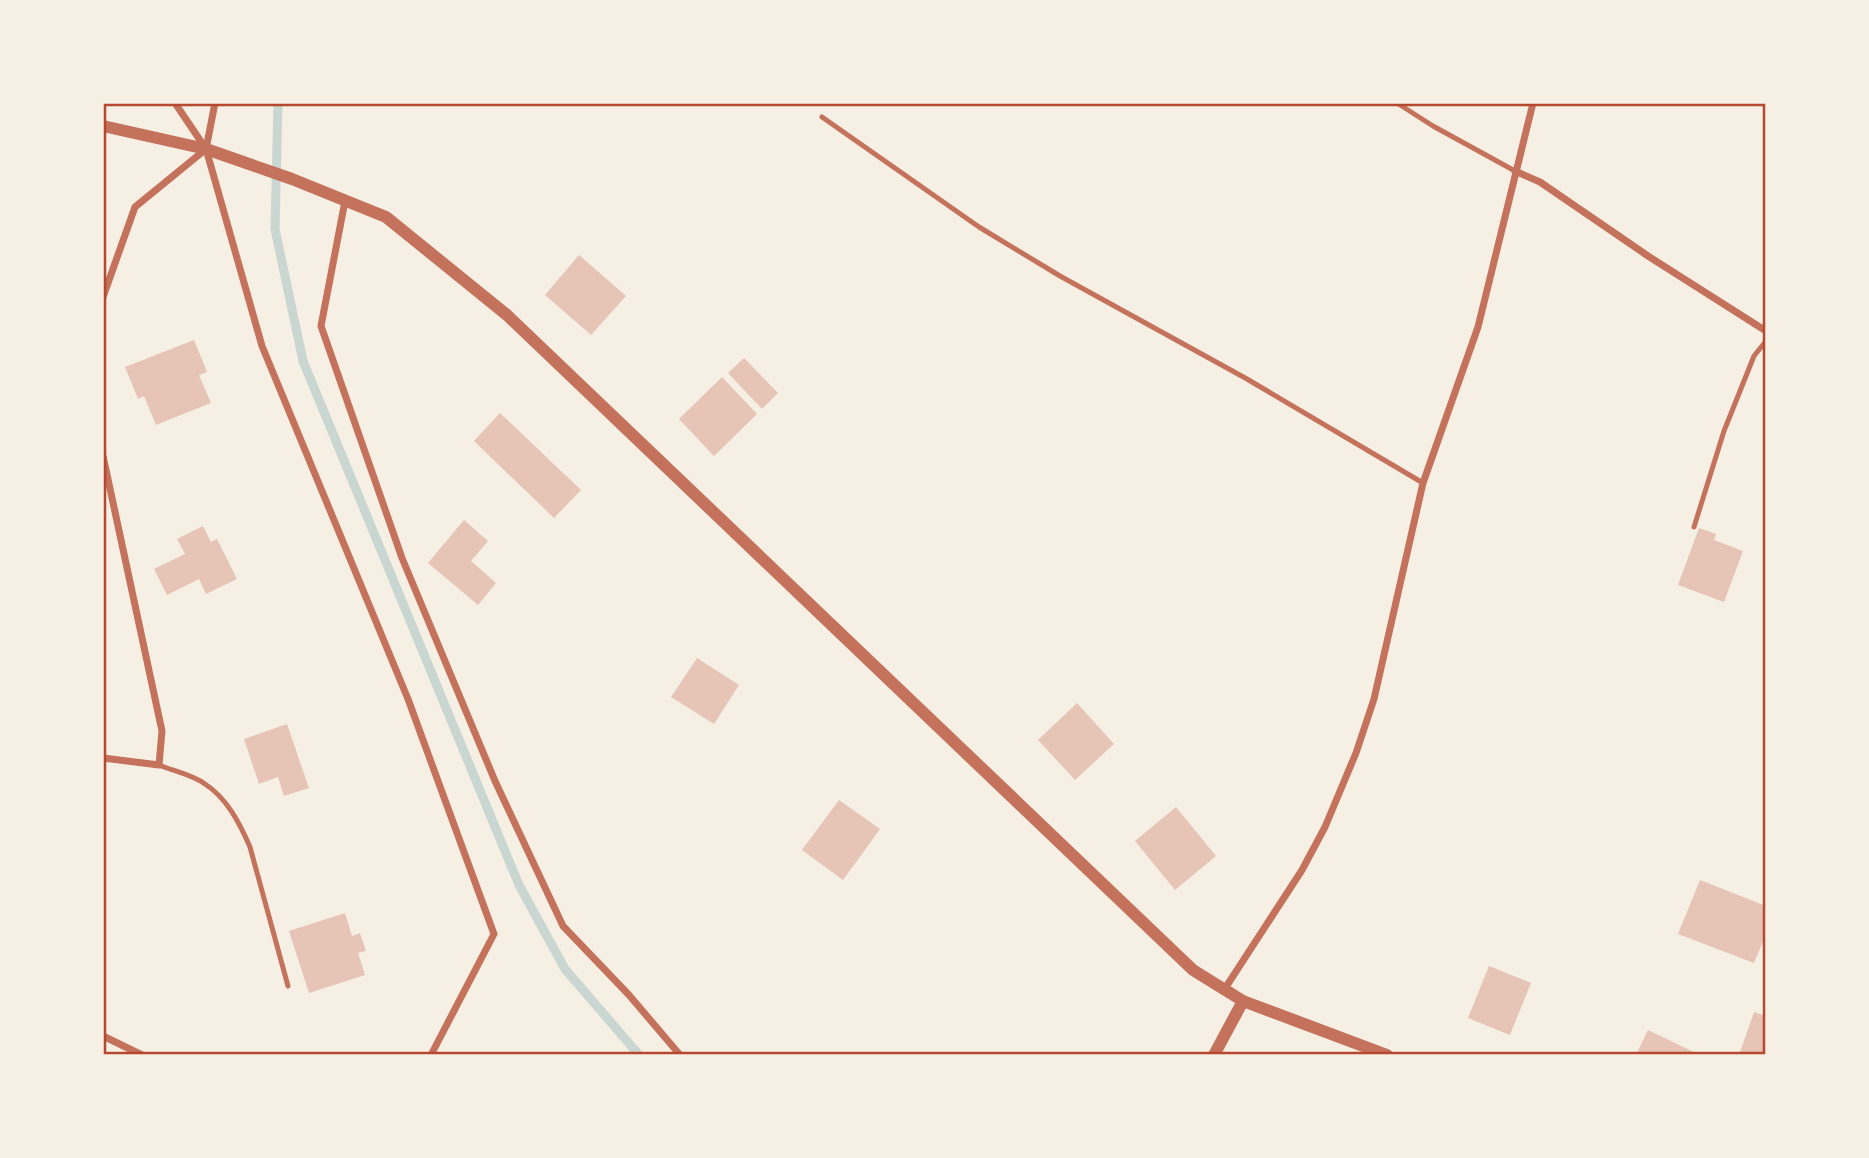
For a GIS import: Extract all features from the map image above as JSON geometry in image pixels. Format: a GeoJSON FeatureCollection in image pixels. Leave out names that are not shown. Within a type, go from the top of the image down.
{"type":"FeatureCollection","features":[{"type":"Feature","properties":{"kind":"street"},"geometry":{"type":"LineString","coordinates":[[176,103],[206,149],[261,346],[408,699],[494,934],[432,1055]]}},
{"type":"Feature","properties":{"kind":"street"},"geometry":{"type":"LineString","coordinates":[[103,297],[135,207],[206,149],[215,103]]}},
{"type":"Feature","properties":{"kind":"street"},"geometry":{"type":"LineString","coordinates":[[1224,990],[1302,870],[1325,827],[1356,752],[1374,699],[1423,483],[1478,327],[1533,103]]}},
{"type":"Feature","properties":{"kind":"street"},"geometry":{"type":"LineString","coordinates":[[103,126],[206,149],[292,179],[386,218],[507,315],[1193,970],[1243,1001],[1387,1055]]}},
{"type":"Feature","properties":{"kind":"street"},"geometry":{"type":"LineString","coordinates":[[1515,171],[1540,182],[1648,256],[1766,331]]}},
{"type":"Feature","properties":{"kind":"street"},"geometry":{"type":"LineString","coordinates":[[345,201],[321,326],[402,558],[495,781],[563,926],[629,995],[680,1055]]}},
{"type":"Feature","properties":{"kind":"street"},"geometry":{"type":"LineString","coordinates":[[103,456],[162,731],[159,765],[103,758]]}},
{"type":"Feature","properties":{"kind":"street"},"geometry":{"type":"LineString","coordinates":[[1214,1055],[1243,1001]]}},
{"type":"Feature","properties":{"kind":"street"},"geometry":{"type":"LineString","coordinates":[[103,1035],[142,1055]]}},
{"type":"Feature","properties":{"kind":"lane"},"geometry":{"type":"LineString","coordinates":[[1397,103],[1515,171]]}},
{"type":"Feature","properties":{"kind":"lane"},"geometry":{"type":"LineString","coordinates":[[822,117],[979,227],[1060,276],[1258,385],[1423,483]]}},
{"type":"Feature","properties":{"kind":"lane"},"geometry":{"type":"LineString","coordinates":[[1694,527],[1724,431],[1754,356],[1766,341]]}},
{"type":"Feature","properties":{"kind":"lane"},"geometry":{"type":"LineString","coordinates":[[159,765],[204,783],[229,808],[241,827],[250,847],[288,986]]}},
{"type":"Feature","properties":{"kind":"building"},"geometry":{"type":"Polygon","coordinates":[[[579,255],[626,296],[591,335],[545,295],[579,255]]]}},
{"type":"Feature","properties":{"kind":"building"},"geometry":{"type":"Polygon","coordinates":[[[194,340],[207,372],[199,375],[211,403],[156,425],[144,396],[138,399],[125,367],[194,340]]]}},
{"type":"Feature","properties":{"kind":"building"},"geometry":{"type":"Polygon","coordinates":[[[744,358],[778,393],[762,409],[728,373],[744,358]]]}},
{"type":"Feature","properties":{"kind":"building"},"geometry":{"type":"Polygon","coordinates":[[[722,377],[757,414],[714,456],[679,419],[722,377]]]}},
{"type":"Feature","properties":{"kind":"building"},"geometry":{"type":"Polygon","coordinates":[[[500,413],[581,490],[554,518],[474,441],[500,413]]]}},
{"type":"Feature","properties":{"kind":"building"},"geometry":{"type":"Polygon","coordinates":[[[464,520],[488,541],[471,561],[496,583],[478,605],[428,563],[464,520]]]}},
{"type":"Feature","properties":{"kind":"building"},"geometry":{"type":"Polygon","coordinates":[[[203,526],[211,542],[217,539],[237,579],[206,594],[199,579],[167,595],[154,569],[185,554],[177,539],[203,526]]]}},
{"type":"Feature","properties":{"kind":"building"},"geometry":{"type":"Polygon","coordinates":[[[1699,528],[1716,534],[1714,540],[1743,551],[1724,602],[1678,585],[1699,528]]]}},
{"type":"Feature","properties":{"kind":"building"},"geometry":{"type":"Polygon","coordinates":[[[697,658],[739,685],[714,724],[671,697],[697,658]]]}},
{"type":"Feature","properties":{"kind":"building"},"geometry":{"type":"Polygon","coordinates":[[[1077,703],[1114,744],[1075,780],[1038,740],[1077,703]]]}},
{"type":"Feature","properties":{"kind":"building"},"geometry":{"type":"Polygon","coordinates":[[[287,724],[309,788],[284,796],[278,777],[259,784],[244,739],[287,724]]]}},
{"type":"Feature","properties":{"kind":"building"},"geometry":{"type":"Polygon","coordinates":[[[839,800],[880,829],[843,880],[802,850],[839,800]]]}},
{"type":"Feature","properties":{"kind":"building"},"geometry":{"type":"Polygon","coordinates":[[[1176,807],[1216,856],[1175,890],[1135,841],[1176,807]]]}},
{"type":"Feature","properties":{"kind":"building"},"geometry":{"type":"Polygon","coordinates":[[[1700,880],[1766,906],[1766,934],[1754,963],[1678,934],[1700,880]]]}},
{"type":"Feature","properties":{"kind":"building"},"geometry":{"type":"Polygon","coordinates":[[[345,913],[352,936],[360,933],[366,951],[358,953],[365,975],[309,993],[289,931],[345,913]]]}},
{"type":"Feature","properties":{"kind":"building"},"geometry":{"type":"Polygon","coordinates":[[[1489,966],[1531,983],[1510,1035],[1468,1018],[1489,966]]]}},
{"type":"Feature","properties":{"kind":"building"},"geometry":{"type":"Polygon","coordinates":[[[1754,1012],[1766,1016],[1766,1055],[1739,1055],[1754,1012]]]}},
{"type":"Feature","properties":{"kind":"building"},"geometry":{"type":"Polygon","coordinates":[[[1648,1030],[1700,1055],[1636,1055],[1648,1030]]]}},
{"type":"Feature","properties":{"kind":"waterway"},"geometry":{"type":"LineString","coordinates":[[278,103],[275,229],[303,361],[519,885],[565,969],[639,1055]]}}]}
